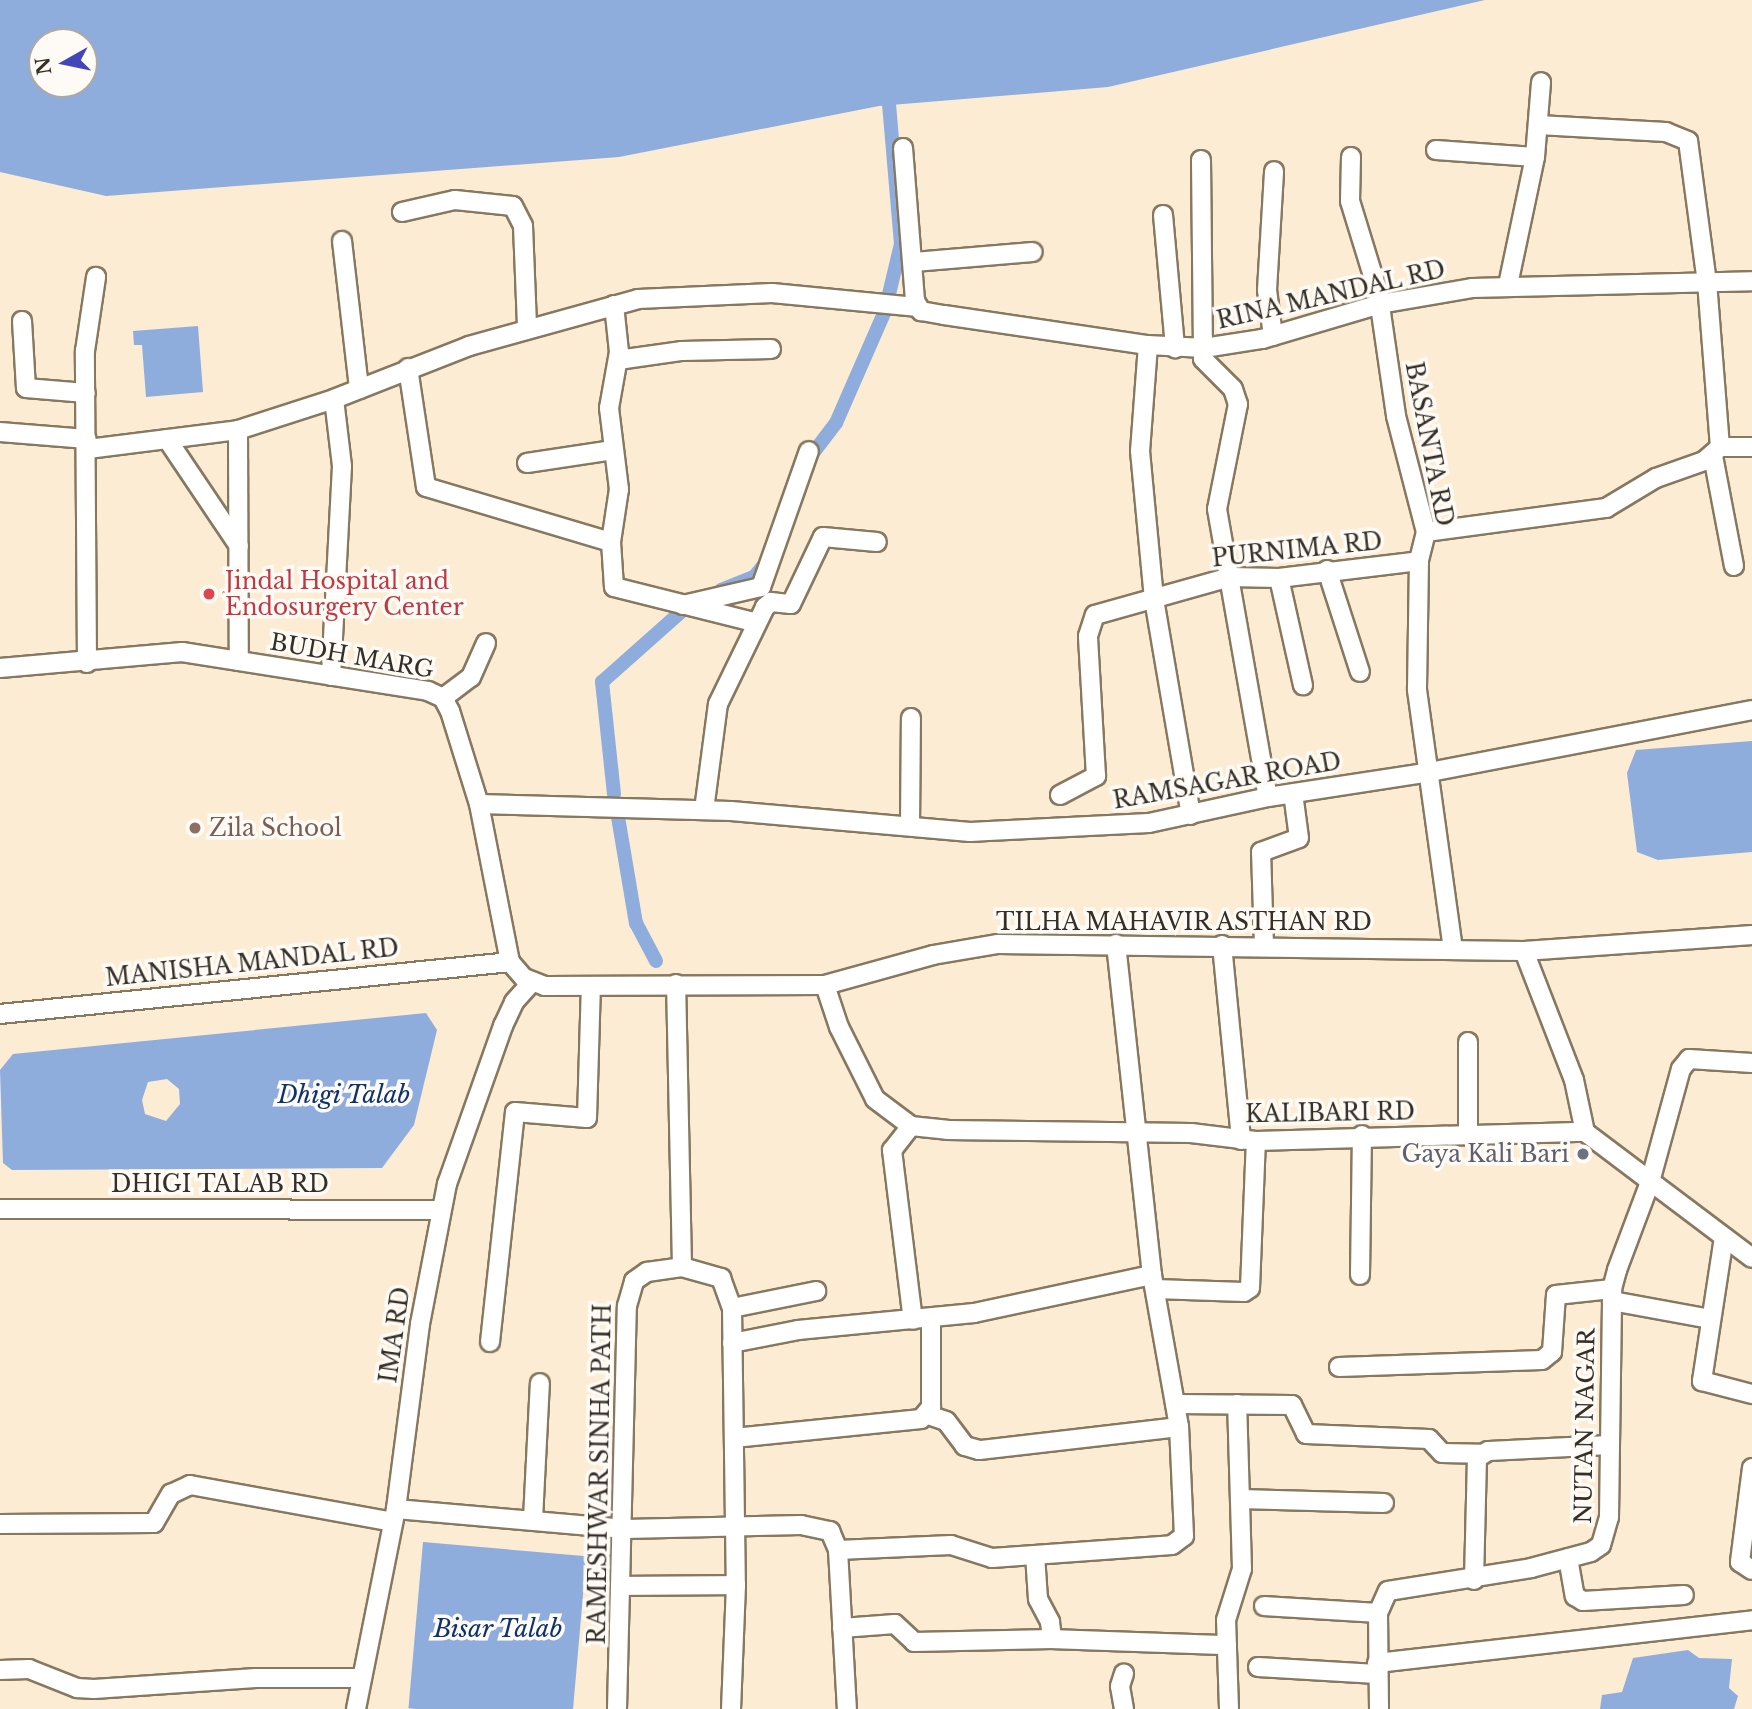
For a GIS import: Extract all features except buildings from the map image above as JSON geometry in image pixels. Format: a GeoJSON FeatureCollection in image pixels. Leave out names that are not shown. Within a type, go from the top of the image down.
{"type":"FeatureCollection","features":[{"type":"Feature","properties":{"kind":"street"},"geometry":{"type":"LineString","coordinates":[[1508,285],[1535,157],[1541,82]]}},
{"type":"Feature","properties":{"kind":"street"},"geometry":{"type":"LineString","coordinates":[[1538,125],[1666,132],[1688,141],[1707,283],[1716,452],[1734,566]]}},
{"type":"Feature","properties":{"kind":"street"},"geometry":{"type":"LineString","coordinates":[[903,148],[918,307]]}},
{"type":"Feature","properties":{"kind":"street"},"geometry":{"type":"LineString","coordinates":[[1436,150],[1535,157]]}},
{"type":"Feature","properties":{"kind":"street","name":"BASANTA RD"},"geometry":{"type":"LineString","coordinates":[[1351,157],[1350,201],[1380,304],[1396,415],[1426,532],[1419,561],[1415,650],[1425,773],[1453,950]]}},
{"type":"Feature","properties":{"kind":"street"},"geometry":{"type":"LineString","coordinates":[[1201,160],[1204,363],[1233,390],[1238,404],[1234,440],[1216,500],[1268,797]]}},
{"type":"Feature","properties":{"kind":"street"},"geometry":{"type":"LineString","coordinates":[[1273,336],[1267,290],[1275,171]]}},
{"type":"Feature","properties":{"kind":"street"},"geometry":{"type":"LineString","coordinates":[[402,212],[455,200],[513,206],[523,226],[527,327]]}},
{"type":"Feature","properties":{"kind":"street"},"geometry":{"type":"LineString","coordinates":[[1163,215],[1175,348]]}},
{"type":"Feature","properties":{"kind":"street"},"geometry":{"type":"LineString","coordinates":[[342,241],[359,389]]}},
{"type":"Feature","properties":{"kind":"street"},"geometry":{"type":"LineString","coordinates":[[914,262],[1032,253]]}},
{"type":"Feature","properties":{"kind":"street"},"geometry":{"type":"LineString","coordinates":[[87,663],[85,351],[96,277]]}},
{"type":"Feature","properties":{"kind":"street","name":"RINA MANDAL RD"},"geometry":{"type":"LineString","coordinates":[[0,432],[87,444],[167,439],[238,430],[334,399],[408,368],[527,327],[638,299],[772,293],[918,307],[944,315],[1148,345],[1204,348],[1273,336],[1380,304],[1508,285],[1752,281]]}},
{"type":"Feature","properties":{"kind":"street"},"geometry":{"type":"LineString","coordinates":[[614,305],[618,360],[609,408],[619,489],[611,542],[614,587],[757,623]]}},
{"type":"Feature","properties":{"kind":"street"},"geometry":{"type":"LineString","coordinates":[[22,321],[26,388],[86,393]]}},
{"type":"Feature","properties":{"kind":"street"},"geometry":{"type":"LineString","coordinates":[[1148,345],[1139,429],[1154,599],[1191,815]]}},
{"type":"Feature","properties":{"kind":"street"},"geometry":{"type":"LineString","coordinates":[[618,360],[682,351],[771,349]]}},
{"type":"Feature","properties":{"kind":"street"},"geometry":{"type":"LineString","coordinates":[[408,368],[426,487],[611,542]]}},
{"type":"Feature","properties":{"kind":"street"},"geometry":{"type":"LineString","coordinates":[[331,676],[342,466],[334,399]]}},
{"type":"Feature","properties":{"kind":"street"},"geometry":{"type":"LineString","coordinates":[[238,430],[239,661]]}},
{"type":"Feature","properties":{"kind":"street"},"geometry":{"type":"LineString","coordinates":[[167,439],[239,546]]}},
{"type":"Feature","properties":{"kind":"street"},"geometry":{"type":"LineString","coordinates":[[1426,532],[1606,508],[1656,478],[1716,452],[1752,447]]}},
{"type":"Feature","properties":{"kind":"street"},"geometry":{"type":"LineString","coordinates":[[527,463],[613,450]]}},
{"type":"Feature","properties":{"kind":"street"},"geometry":{"type":"LineString","coordinates":[[683,605],[761,587],[809,451]]}},
{"type":"Feature","properties":{"kind":"street"},"geometry":{"type":"LineString","coordinates":[[480,804],[704,810],[718,704],[768,603],[792,604],[820,539],[877,542]]}},
{"type":"Feature","properties":{"kind":"street","name":"PURNIMA RD"},"geometry":{"type":"LineString","coordinates":[[1060,796],[1096,776],[1091,620],[1230,578],[1279,578],[1419,561]]}},
{"type":"Feature","properties":{"kind":"street"},"geometry":{"type":"LineString","coordinates":[[1328,570],[1360,673]]}},
{"type":"Feature","properties":{"kind":"street"},"geometry":{"type":"LineString","coordinates":[[1279,578],[1303,685]]}},
{"type":"Feature","properties":{"kind":"street"},"geometry":{"type":"LineString","coordinates":[[443,698],[471,677],[486,643]]}},
{"type":"Feature","properties":{"kind":"street","name":"BUDH MARG"},"geometry":{"type":"LineString","coordinates":[[0,667],[87,663],[182,652],[331,676],[443,698],[480,804],[510,962]]}},
{"type":"Feature","properties":{"kind":"street","name":"RAMSAGAR ROAD"},"geometry":{"type":"LineString","coordinates":[[704,810],[1002,832],[1149,823],[1268,797],[1425,773],[1752,710]]}},
{"type":"Feature","properties":{"kind":"street"},"geometry":{"type":"LineString","coordinates":[[910,826],[911,718]]}},
{"type":"Feature","properties":{"kind":"street"},"geometry":{"type":"LineString","coordinates":[[1264,946],[1261,852],[1299,838],[1293,793]]}},
{"type":"Feature","properties":{"kind":"street","name":"TILHA MAHAVIR ASTHAN RD"},"geometry":{"type":"LineString","coordinates":[[531,983],[591,986],[825,985],[973,947],[1116,944],[1524,951],[1752,935]]}},
{"type":"Feature","properties":{"kind":"street"},"geometry":{"type":"LineString","coordinates":[[838,1550],[951,1545],[992,1558],[1181,1542],[1185,1525],[1179,1427],[1153,1282],[1116,944]]}},
{"type":"Feature","properties":{"kind":"street"},"geometry":{"type":"LineString","coordinates":[[732,1343],[797,1331],[931,1318],[1153,1282],[1244,1292],[1250,1288],[1249,1140],[1222,945]]}},
{"type":"Feature","properties":{"kind":"street"},"geometry":{"type":"LineString","coordinates":[[1524,951],[1574,1080],[1585,1132],[1752,1258]]}},
{"type":"Feature","properties":{"kind":"street"},"geometry":{"type":"LineString","coordinates":[[510,962],[531,983]]}},
{"type":"Feature","properties":{"kind":"street","name":"MANISHA MANDAL RD"},"geometry":{"type":"LineString","coordinates":[[0,1014],[510,962]]}},
{"type":"Feature","properties":{"kind":"street","name":"IMA RD"},"geometry":{"type":"LineString","coordinates":[[356,1709],[395,1515],[420,1324],[441,1210],[503,1026],[514,1002],[531,983]]}},
{"type":"Feature","properties":{"kind":"street"},"geometry":{"type":"LineString","coordinates":[[676,984],[682,1266],[721,1278],[732,1308],[736,1585],[731,1709]]}},
{"type":"Feature","properties":{"kind":"street"},"geometry":{"type":"LineString","coordinates":[[825,985],[839,1027],[876,1099],[911,1126],[892,1150],[913,1320]]}},
{"type":"Feature","properties":{"kind":"street"},"geometry":{"type":"LineString","coordinates":[[490,1342],[515,1112],[587,1118],[591,986]]}},
{"type":"Feature","properties":{"kind":"street"},"geometry":{"type":"LineString","coordinates":[[1468,1042],[1468,1136]]}},
{"type":"Feature","properties":{"kind":"street","name":"NUTAN NAGAR"},"geometry":{"type":"LineString","coordinates":[[1378,1613],[1388,1591],[1474,1580],[1568,1559],[1591,1552],[1607,1534],[1612,1295],[1650,1182],[1681,1069],[1689,1059],[1752,1063]]}},
{"type":"Feature","properties":{"kind":"street","name":"KALIBARI RD"},"geometry":{"type":"LineString","coordinates":[[911,1126],[947,1130],[1135,1132],[1249,1140],[1362,1135],[1468,1136],[1585,1132]]}},
{"type":"Feature","properties":{"kind":"street"},"geometry":{"type":"LineString","coordinates":[[1360,1275],[1362,1135]]}},
{"type":"Feature","properties":{"kind":"street","name":"DHIGI TALAB RD"},"geometry":{"type":"LineString","coordinates":[[0,1209],[441,1210]]}},
{"type":"Feature","properties":{"kind":"street"},"geometry":{"type":"LineString","coordinates":[[1724,1237],[1702,1381],[1752,1394]]}},
{"type":"Feature","properties":{"kind":"street","name":"RAMESHWAR SINHA PATH"},"geometry":{"type":"LineString","coordinates":[[617,1709],[625,1529],[629,1292],[647,1272],[682,1266]]}},
{"type":"Feature","properties":{"kind":"street"},"geometry":{"type":"LineString","coordinates":[[732,1308],[816,1292]]}},
{"type":"Feature","properties":{"kind":"street"},"geometry":{"type":"LineString","coordinates":[[1339,1367],[1542,1360],[1552,1352],[1552,1302],[1556,1295],[1612,1295],[1710,1319]]}},
{"type":"Feature","properties":{"kind":"street"},"geometry":{"type":"LineString","coordinates":[[929,1415],[931,1318]]}},
{"type":"Feature","properties":{"kind":"street"},"geometry":{"type":"LineString","coordinates":[[533,1519],[540,1383]]}},
{"type":"Feature","properties":{"kind":"street"},"geometry":{"type":"LineString","coordinates":[[1175,1404],[1292,1405],[1306,1434],[1429,1439],[1443,1453],[1481,1454],[1610,1445]]}},
{"type":"Feature","properties":{"kind":"street"},"geometry":{"type":"LineString","coordinates":[[1229,1709],[1229,1603],[1242,1569],[1237,1404]]}},
{"type":"Feature","properties":{"kind":"street"},"geometry":{"type":"LineString","coordinates":[[734,1438],[910,1421],[929,1415],[946,1421],[965,1446],[979,1450],[1179,1427]]}},
{"type":"Feature","properties":{"kind":"street"},"geometry":{"type":"LineString","coordinates":[[1474,1580],[1475,1465],[1481,1454]]}},
{"type":"Feature","properties":{"kind":"street"},"geometry":{"type":"LineString","coordinates":[[1752,1468],[1740,1562],[1752,1570]]}},
{"type":"Feature","properties":{"kind":"street"},"geometry":{"type":"LineString","coordinates":[[0,1524],[154,1523],[171,1494],[190,1485],[395,1515],[533,1519],[625,1529],[817,1526],[830,1531],[838,1550],[846,1709]]}},
{"type":"Feature","properties":{"kind":"street"},"geometry":{"type":"LineString","coordinates":[[1240,1499],[1384,1503]]}},
{"type":"Feature","properties":{"kind":"street"},"geometry":{"type":"LineString","coordinates":[[1035,1555],[1038,1599],[1050,1622],[1052,1639]]}},
{"type":"Feature","properties":{"kind":"street"},"geometry":{"type":"LineString","coordinates":[[1568,1559],[1575,1596],[1583,1601],[1684,1595]]}},
{"type":"Feature","properties":{"kind":"street"},"geometry":{"type":"LineString","coordinates":[[623,1586],[736,1585]]}},
{"type":"Feature","properties":{"kind":"street"},"geometry":{"type":"LineString","coordinates":[[1264,1606],[1378,1613],[1379,1709]]}},
{"type":"Feature","properties":{"kind":"street"},"geometry":{"type":"LineString","coordinates":[[1258,1667],[1377,1668],[1752,1620]]}},
{"type":"Feature","properties":{"kind":"street"},"geometry":{"type":"LineString","coordinates":[[842,1628],[895,1625],[914,1642],[1052,1639],[1227,1645]]}},
{"type":"Feature","properties":{"kind":"street"},"geometry":{"type":"LineString","coordinates":[[0,1670],[29,1669],[77,1688],[94,1689],[256,1678],[362,1678]]}},
{"type":"Feature","properties":{"kind":"street"},"geometry":{"type":"LineString","coordinates":[[1124,1674],[1119,1686],[1124,1709]]}},
{"type":"Feature","properties":{"kind":"water"},"geometry":{"type":"Polygon","coordinates":[[[0,0],[1485,0],[1108,87],[879,106],[619,157],[106,196],[0,172],[0,0]]]}},
{"type":"Feature","properties":{"kind":"water"},"geometry":{"type":"Polygon","coordinates":[[[198,326],[203,392],[146,397],[142,345],[134,345],[133,331],[198,326]]]}},
{"type":"Feature","properties":{"kind":"water"},"geometry":{"type":"Polygon","coordinates":[[[1752,741],[1752,852],[1658,860],[1637,852],[1627,773],[1636,750],[1752,741]]]}},
{"type":"Feature","properties":{"kind":"water","name":"Dhigi Talab"},"geometry":{"type":"Polygon","coordinates":[[[426,1013],[437,1030],[414,1125],[382,1168],[12,1170],[3,1163],[0,1070],[13,1054],[426,1013]],[[167,1079],[148,1082],[142,1100],[145,1114],[166,1121],[180,1104],[179,1089],[167,1079]]]}},
{"type":"Feature","properties":{"kind":"water","name":"Bisar Talab"},"geometry":{"type":"Polygon","coordinates":[[[423,1542],[586,1556],[573,1709],[408,1708],[423,1542]]]}},
{"type":"Feature","properties":{"kind":"water"},"geometry":{"type":"Polygon","coordinates":[[[1688,1650],[1699,1658],[1732,1659],[1729,1688],[1738,1696],[1734,1709],[1600,1709],[1602,1695],[1622,1692],[1633,1658],[1688,1650]]]}},
{"type":"Feature","properties":{"kind":"waterway"},"geometry":{"type":"LineString","coordinates":[[807,461],[836,423],[885,311],[901,244],[889,105]]}},
{"type":"Feature","properties":{"kind":"waterway"},"geometry":{"type":"LineString","coordinates":[[721,590],[755,576],[767,561]]}},
{"type":"Feature","properties":{"kind":"waterway"},"geometry":{"type":"LineString","coordinates":[[614,794],[602,682],[692,602]]}},
{"type":"Feature","properties":{"kind":"waterway"},"geometry":{"type":"LineString","coordinates":[[618,817],[636,923],[656,961]]}},
{"type":"Feature","properties":{"kind":"place","name":"Jindal Hospital and Endosurgery Center"},"geometry":{"type":"Point","coordinates":[209,594]}},
{"type":"Feature","properties":{"kind":"place","name":"Zila School"},"geometry":{"type":"Point","coordinates":[195,828]}},
{"type":"Feature","properties":{"kind":"place","name":"Gaya Kali Bari"},"geometry":{"type":"Point","coordinates":[1583,1154]}}]}
